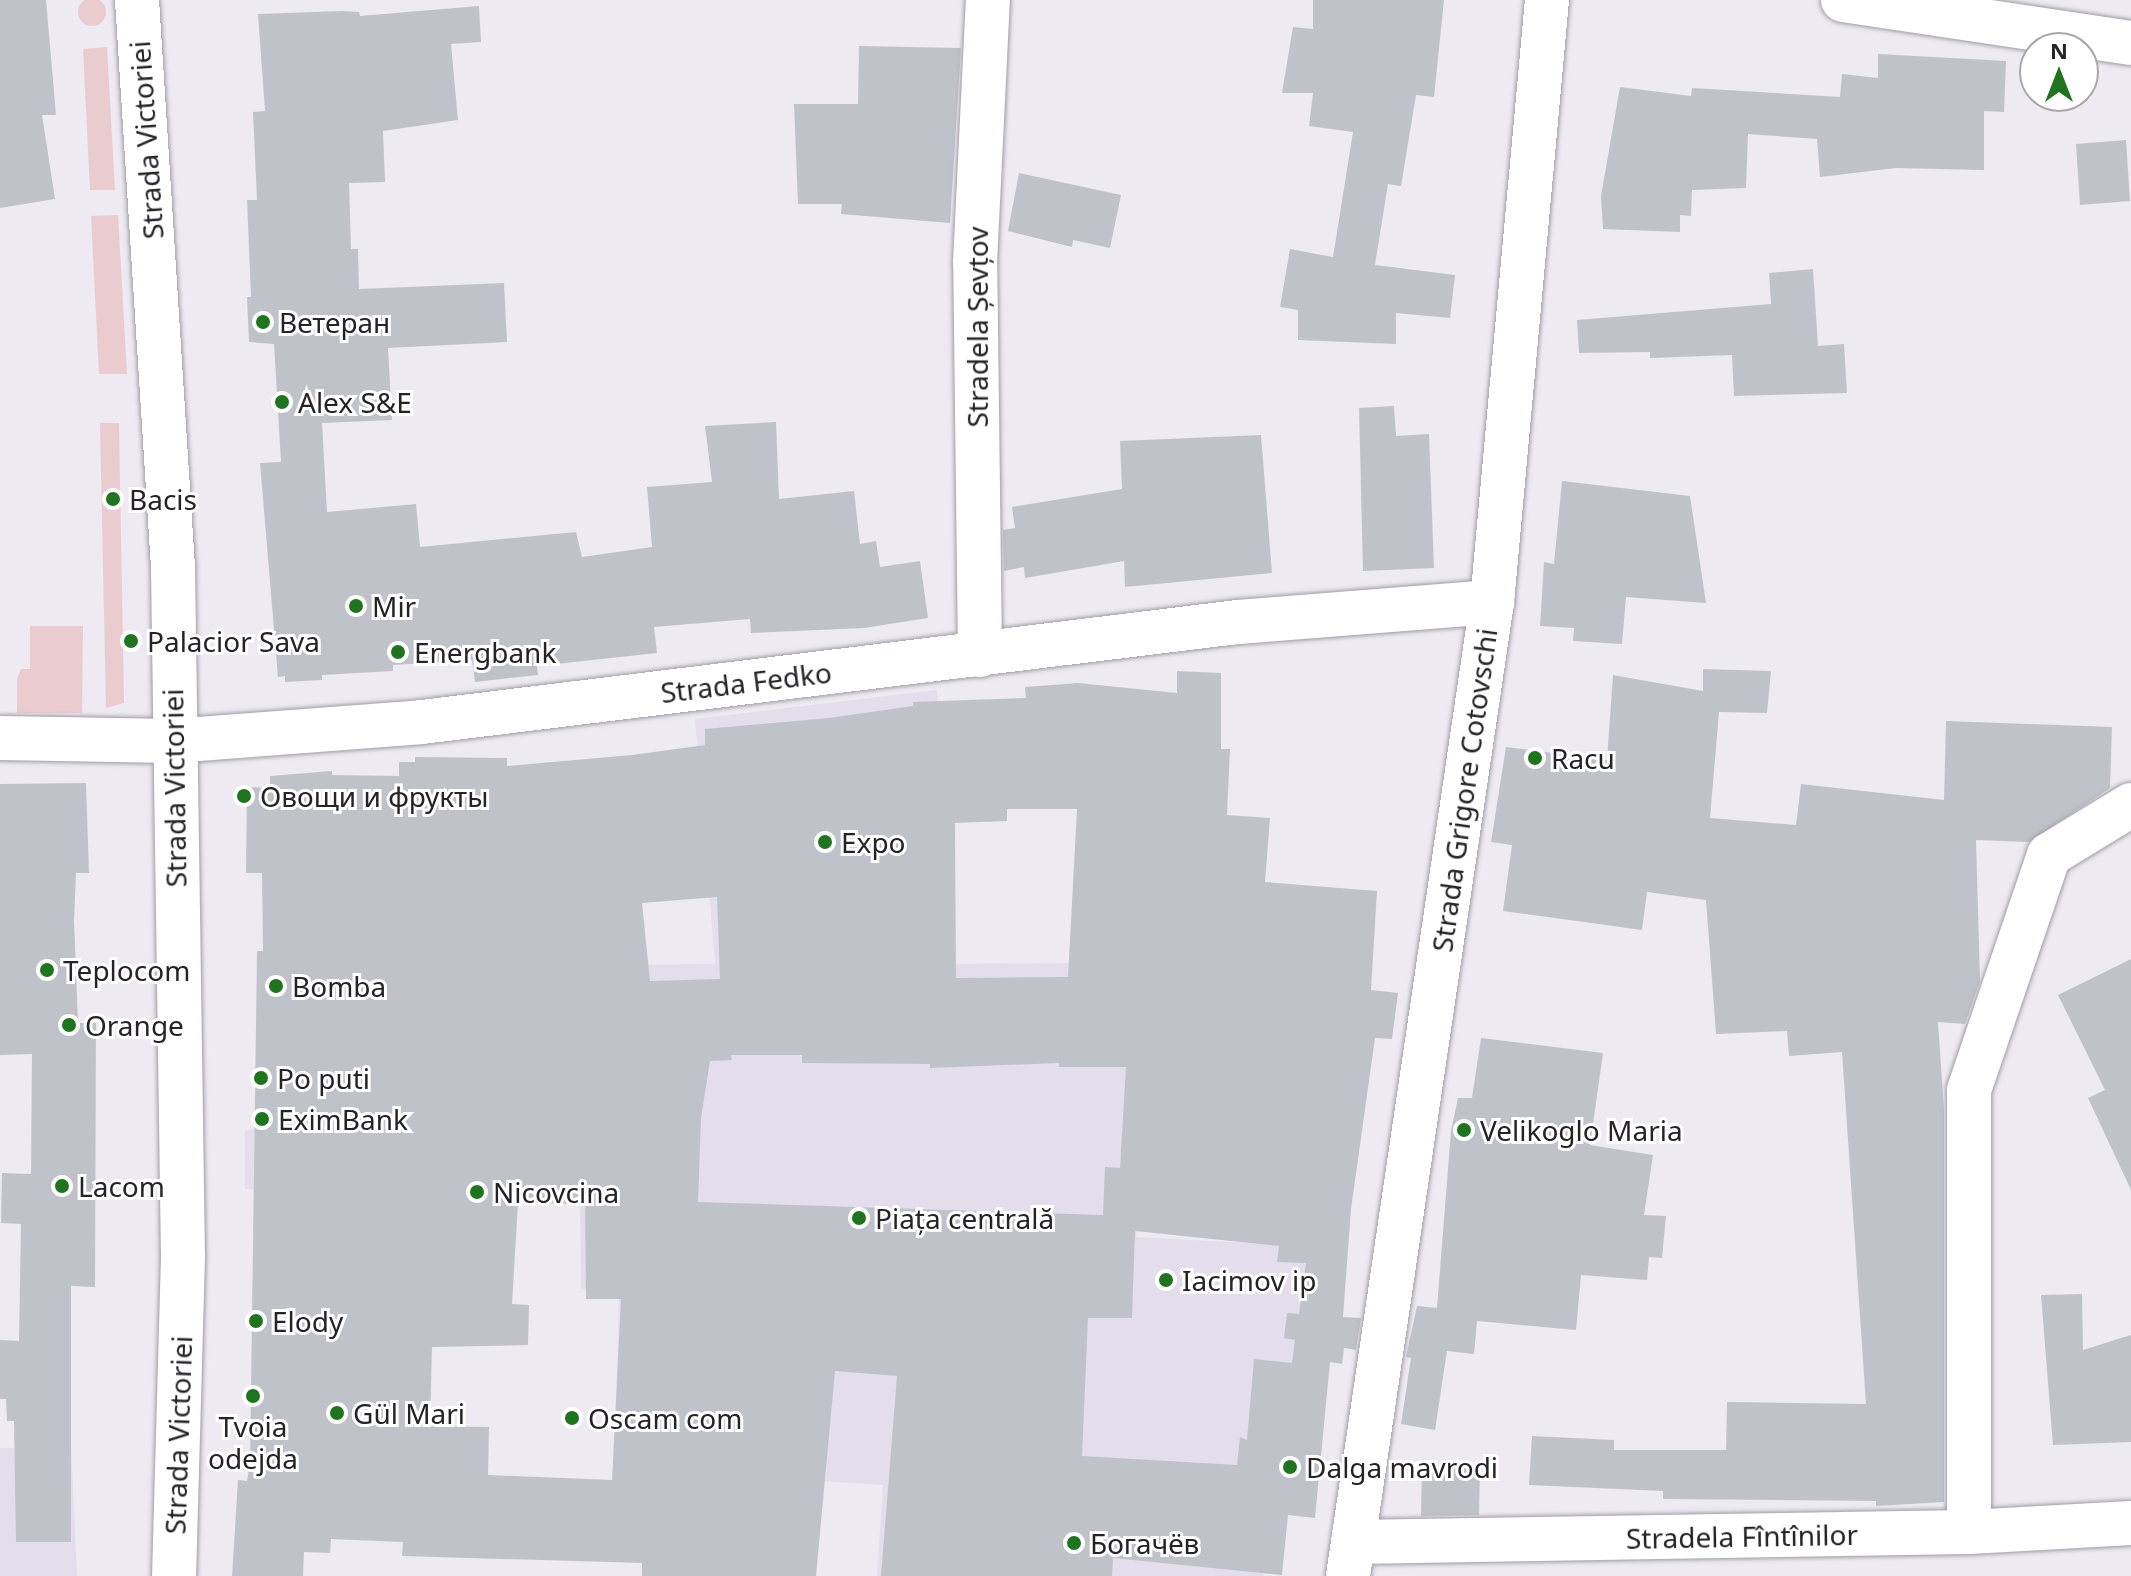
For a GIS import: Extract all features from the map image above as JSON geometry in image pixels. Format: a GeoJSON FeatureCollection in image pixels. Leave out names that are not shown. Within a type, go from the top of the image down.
{"type":"FeatureCollection","features":[{"type":"Feature","properties":{"kind":"street","name":"Strada Victoriei"},"geometry":{"type":"LineString","coordinates":[[137,0],[173,568],[172,741],[183,1256],[174,1576]]}},
{"type":"Feature","properties":{"kind":"street","name":"Stradela Șevțov"},"geometry":{"type":"LineString","coordinates":[[980,655],[975,263],[988,0]]}},
{"type":"Feature","properties":{"kind":"street","name":"Strada Grigore Cotovschi"},"geometry":{"type":"LineString","coordinates":[[1351,1559],[1492,602],[1547,0]]}},
{"type":"Feature","properties":{"kind":"street"},"geometry":{"type":"LineString","coordinates":[[1843,0],[2131,43]]}},
{"type":"Feature","properties":{"kind":"street","name":"Strada Fedko"},"geometry":{"type":"LineString","coordinates":[[0,738],[172,741],[422,722],[1238,622],[1492,602]]}},
{"type":"Feature","properties":{"kind":"street"},"geometry":{"type":"LineString","coordinates":[[1969,1532],[1969,1090],[2049,855],[2131,805]]}},
{"type":"Feature","properties":{"kind":"street","name":"Stradela Fîntînilor"},"geometry":{"type":"LineString","coordinates":[[1351,1559],[2131,1523]]}},
{"type":"Feature","properties":{"kind":"shaded area"},"geometry":{"type":"Polygon","coordinates":[[[92,-2],[102,2],[106,12],[102,22],[92,26],[82,22],[78,12],[82,2],[92,-2]]]}},
{"type":"Feature","properties":{"kind":"shaded area"},"geometry":{"type":"Polygon","coordinates":[[[107,47],[115,190],[90,190],[83,49],[107,47]]]}},
{"type":"Feature","properties":{"kind":"shaded area"},"geometry":{"type":"Polygon","coordinates":[[[118,215],[127,374],[99,374],[91,216],[118,215]]]}},
{"type":"Feature","properties":{"kind":"shaded area"},"geometry":{"type":"Polygon","coordinates":[[[100,423],[119,423],[124,703],[106,708],[100,423]]]}},
{"type":"Feature","properties":{"kind":"shaded area"},"geometry":{"type":"Polygon","coordinates":[[[30,626],[83,626],[82,713],[17,713],[17,679],[21,669],[30,669],[30,626]]]}},
{"type":"Feature","properties":{"kind":"shaded area","name":"Piața centrală"},"geometry":{"type":"Polygon","coordinates":[[[937,690],[950,964],[1096,963],[1161,904],[1136,1237],[1343,1248],[1274,1511],[1263,1576],[877,1576],[883,1485],[615,1468],[619,1293],[581,1289],[580,1199],[245,1189],[245,1130],[312,1129],[482,966],[715,964],[695,719],[937,690]]]}},
{"type":"Feature","properties":{"kind":"shaded area"},"geometry":{"type":"Polygon","coordinates":[[[0,1448],[71,1448],[77,1576],[0,1576],[0,1448]]]}},
{"type":"Feature","properties":{"kind":"building"},"geometry":{"type":"Polygon","coordinates":[[[0,0],[46,0],[56,115],[42,115],[55,199],[0,208],[0,0]]]}},
{"type":"Feature","properties":{"kind":"building"},"geometry":{"type":"Polygon","coordinates":[[[1313,0],[1444,0],[1434,97],[1416,95],[1401,186],[1388,184],[1375,265],[1455,275],[1450,318],[1396,313],[1396,344],[1298,340],[1298,310],[1280,307],[1290,249],[1333,257],[1353,132],[1309,126],[1313,93],[1282,93],[1293,27],[1313,29],[1313,0]]]}},
{"type":"Feature","properties":{"kind":"building"},"geometry":{"type":"Polygon","coordinates":[[[479,6],[481,42],[451,44],[458,120],[383,131],[385,182],[349,183],[351,249],[358,249],[359,289],[504,283],[507,342],[388,348],[392,420],[322,423],[327,512],[416,504],[420,547],[576,532],[582,557],[652,547],[647,487],[712,482],[705,426],[776,422],[779,499],[854,491],[860,544],[876,541],[880,567],[920,561],[928,618],[864,628],[751,633],[750,619],[654,627],[657,653],[537,666],[538,675],[475,682],[472,660],[393,665],[393,671],[322,675],[322,680],[285,682],[285,676],[278,677],[260,463],[281,462],[274,344],[249,342],[247,297],[251,297],[247,200],[257,200],[253,112],[265,111],[258,14],[342,11],[359,12],[360,16],[479,6]]]}},
{"type":"Feature","properties":{"kind":"building"},"geometry":{"type":"Polygon","coordinates":[[[859,46],[961,48],[950,223],[841,214],[842,204],[798,204],[794,104],[858,104],[859,46]]]}},
{"type":"Feature","properties":{"kind":"building"},"geometry":{"type":"Polygon","coordinates":[[[1878,54],[2006,61],[2004,112],[1984,111],[1984,170],[1896,168],[1820,177],[1817,139],[1748,134],[1746,188],[1692,190],[1691,216],[1680,215],[1680,232],[1603,229],[1601,196],[1620,87],[1691,96],[1692,88],[1840,97],[1842,74],[1878,78],[1878,54]]]}},
{"type":"Feature","properties":{"kind":"building"},"geometry":{"type":"Polygon","coordinates":[[[2126,140],[2130,201],[2080,205],[2076,144],[2126,140]]]}},
{"type":"Feature","properties":{"kind":"building"},"geometry":{"type":"Polygon","coordinates":[[[1019,173],[1121,195],[1110,248],[1073,240],[1072,247],[1008,231],[1019,173]]]}},
{"type":"Feature","properties":{"kind":"building"},"geometry":{"type":"Polygon","coordinates":[[[1813,269],[1818,346],[1844,344],[1847,393],[1734,396],[1732,355],[1650,358],[1650,352],[1579,353],[1577,320],[1771,304],[1769,273],[1813,269]]]}},
{"type":"Feature","properties":{"kind":"building"},"geometry":{"type":"Polygon","coordinates":[[[1394,406],[1396,436],[1429,434],[1434,568],[1363,571],[1359,408],[1394,406]]]}},
{"type":"Feature","properties":{"kind":"building"},"geometry":{"type":"Polygon","coordinates":[[[1261,435],[1272,573],[1125,587],[1124,561],[1025,578],[1024,567],[1004,571],[1003,530],[1015,528],[1012,507],[1122,489],[1120,441],[1261,435]]]}},
{"type":"Feature","properties":{"kind":"building"},"geometry":{"type":"Polygon","coordinates":[[[1562,481],[1690,496],[1706,603],[1626,597],[1622,644],[1573,641],[1574,628],[1540,626],[1544,562],[1554,564],[1562,481]]]}},
{"type":"Feature","properties":{"kind":"building"},"geometry":{"type":"Polygon","coordinates":[[[1703,669],[1771,671],[1767,713],[1719,712],[1710,818],[1796,825],[1801,784],[1944,800],[1946,721],[2112,727],[2110,788],[2029,842],[1976,840],[1980,981],[1965,1024],[1938,1022],[1944,1110],[1944,1502],[1876,1506],[1876,1501],[1663,1499],[1663,1491],[1529,1485],[1532,1436],[1614,1440],[1614,1450],[1726,1450],[1727,1402],[1866,1404],[1842,1052],[1789,1056],[1787,1031],[1716,1034],[1706,900],[1647,892],[1642,930],[1503,911],[1512,845],[1491,842],[1506,747],[1607,760],[1613,675],[1703,691],[1703,669]]]}},
{"type":"Feature","properties":{"kind":"building"},"geometry":{"type":"Polygon","coordinates":[[[1177,671],[1221,673],[1221,749],[1230,749],[1227,815],[1270,818],[1265,882],[1377,891],[1371,990],[1398,993],[1392,1039],[1375,1038],[1351,1209],[1343,1317],[1361,1318],[1356,1350],[1344,1348],[1342,1364],[1330,1362],[1315,1518],[1288,1515],[1282,1575],[1113,1558],[1112,1576],[881,1576],[897,1376],[835,1371],[816,1576],[642,1576],[642,1563],[402,1556],[403,1542],[331,1539],[330,1553],[304,1552],[303,1576],[232,1576],[238,1480],[247,1481],[250,1464],[257,951],[263,951],[262,873],[246,873],[247,787],[270,788],[270,776],[332,771],[332,775],[399,776],[399,762],[415,762],[415,757],[507,758],[507,766],[632,755],[705,745],[705,729],[829,718],[913,706],[913,702],[1026,698],[1025,687],[1078,683],[1177,693],[1177,671]],[[1007,809],[1007,821],[955,823],[956,978],[1068,977],[1077,809],[1007,809]],[[717,897],[642,903],[650,981],[720,979],[717,897]],[[731,1055],[732,1060],[710,1061],[701,1118],[698,1202],[1103,1215],[1105,1167],[1120,1168],[1126,1067],[1059,1067],[1059,1063],[930,1068],[930,1064],[802,1063],[802,1055],[731,1055]],[[518,1203],[512,1304],[529,1305],[528,1345],[432,1347],[430,1426],[489,1427],[488,1475],[612,1480],[621,1299],[586,1299],[585,1204],[518,1203]],[[1135,1231],[1132,1318],[1088,1318],[1082,1456],[1237,1465],[1240,1437],[1247,1440],[1254,1359],[1292,1363],[1295,1340],[1284,1338],[1287,1313],[1299,1314],[1306,1263],[1277,1262],[1279,1246],[1135,1231]]]}},
{"type":"Feature","properties":{"kind":"building"},"geometry":{"type":"Polygon","coordinates":[[[86,783],[89,873],[76,873],[74,921],[78,1023],[96,1023],[95,1287],[71,1286],[71,1542],[16,1542],[14,1421],[7,1421],[6,1399],[0,1399],[0,1340],[19,1341],[21,1224],[1,1223],[2,1173],[31,1174],[32,1054],[0,1055],[0,784],[86,783]]]}},
{"type":"Feature","properties":{"kind":"building"},"geometry":{"type":"Polygon","coordinates":[[[2131,959],[2131,1190],[2088,1098],[2105,1090],[2058,995],[2131,959]]]}},
{"type":"Feature","properties":{"kind":"building"},"geometry":{"type":"Polygon","coordinates":[[[1481,1038],[1603,1053],[1590,1145],[1653,1155],[1644,1215],[1666,1216],[1662,1258],[1649,1257],[1647,1280],[1581,1275],[1576,1330],[1477,1321],[1474,1354],[1447,1351],[1435,1430],[1401,1424],[1411,1358],[1406,1357],[1417,1306],[1437,1308],[1451,1131],[1458,1098],[1472,1098],[1481,1038]]]}},
{"type":"Feature","properties":{"kind":"building"},"geometry":{"type":"Polygon","coordinates":[[[2082,1294],[2083,1350],[2131,1335],[2131,1442],[2053,1445],[2041,1295],[2082,1294]]]}},
{"type":"Feature","properties":{"kind":"building"},"geometry":{"type":"Polygon","coordinates":[[[1422,1464],[1480,1467],[1479,1515],[1421,1516],[1422,1464]]]}},
{"type":"Feature","properties":{"kind":"place","name":"Ветеран"},"geometry":{"type":"Point","coordinates":[263,322]}},
{"type":"Feature","properties":{"kind":"place","name":"Alex S&E"},"geometry":{"type":"Point","coordinates":[282,402]}},
{"type":"Feature","properties":{"kind":"place","name":"Bacis"},"geometry":{"type":"Point","coordinates":[113,499]}},
{"type":"Feature","properties":{"kind":"place","name":"Mir"},"geometry":{"type":"Point","coordinates":[356,606]}},
{"type":"Feature","properties":{"kind":"place","name":"Palacior Sava"},"geometry":{"type":"Point","coordinates":[131,641]}},
{"type":"Feature","properties":{"kind":"place","name":"Energbank"},"geometry":{"type":"Point","coordinates":[398,652]}},
{"type":"Feature","properties":{"kind":"place","name":"Racu"},"geometry":{"type":"Point","coordinates":[1535,758]}},
{"type":"Feature","properties":{"kind":"place","name":"Овощи и фрукты"},"geometry":{"type":"Point","coordinates":[244,796]}},
{"type":"Feature","properties":{"kind":"place","name":"Expo"},"geometry":{"type":"Point","coordinates":[825,842]}},
{"type":"Feature","properties":{"kind":"place","name":"Teplocom"},"geometry":{"type":"Point","coordinates":[47,970]}},
{"type":"Feature","properties":{"kind":"place","name":"Bomba"},"geometry":{"type":"Point","coordinates":[276,986]}},
{"type":"Feature","properties":{"kind":"place","name":"Orange"},"geometry":{"type":"Point","coordinates":[69,1025]}},
{"type":"Feature","properties":{"kind":"place","name":"Po puti"},"geometry":{"type":"Point","coordinates":[261,1078]}},
{"type":"Feature","properties":{"kind":"place","name":"EximBank"},"geometry":{"type":"Point","coordinates":[262,1119]}},
{"type":"Feature","properties":{"kind":"place","name":"Velikoglo Maria"},"geometry":{"type":"Point","coordinates":[1464,1130]}},
{"type":"Feature","properties":{"kind":"place","name":"Lacom"},"geometry":{"type":"Point","coordinates":[62,1186]}},
{"type":"Feature","properties":{"kind":"place","name":"Nicovcina"},"geometry":{"type":"Point","coordinates":[477,1192]}},
{"type":"Feature","properties":{"kind":"place","name":"Piața centrală"},"geometry":{"type":"Point","coordinates":[859,1218]}},
{"type":"Feature","properties":{"kind":"place","name":"Iacimov ip"},"geometry":{"type":"Point","coordinates":[1166,1280]}},
{"type":"Feature","properties":{"kind":"place","name":"Elody"},"geometry":{"type":"Point","coordinates":[256,1321]}},
{"type":"Feature","properties":{"kind":"place","name":"Tvoia odejda"},"geometry":{"type":"Point","coordinates":[253,1396]}},
{"type":"Feature","properties":{"kind":"place","name":"Gül Mari"},"geometry":{"type":"Point","coordinates":[337,1413]}},
{"type":"Feature","properties":{"kind":"place","name":"Oscam com"},"geometry":{"type":"Point","coordinates":[572,1418]}},
{"type":"Feature","properties":{"kind":"place","name":"Dalga mavrodi"},"geometry":{"type":"Point","coordinates":[1290,1467]}},
{"type":"Feature","properties":{"kind":"place","name":"Богачёв"},"geometry":{"type":"Point","coordinates":[1074,1543]}}]}
